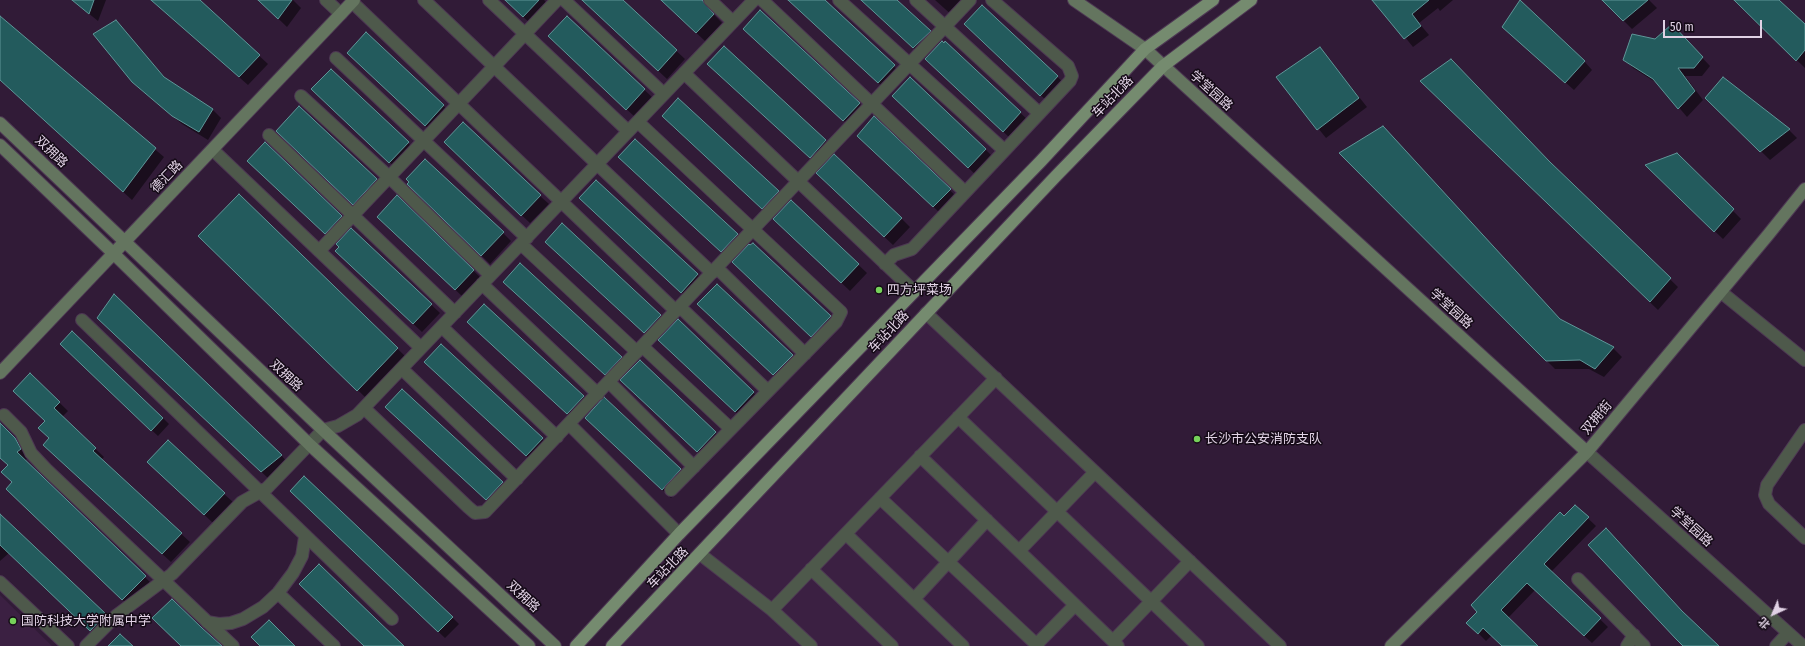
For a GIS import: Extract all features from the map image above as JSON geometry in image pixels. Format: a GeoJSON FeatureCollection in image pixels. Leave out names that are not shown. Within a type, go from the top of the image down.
{"type":"FeatureCollection","features":[{"type":"Feature","properties":{"kind":"main road","name":"车站北路"},"geometry":{"type":"LineString","coordinates":[[576,646],[679,534],[1041,161],[1145,49],[1213,0]]}},
{"type":"Feature","properties":{"kind":"main road","name":"车站北路"},"geometry":{"type":"LineString","coordinates":[[612,646],[926,313],[1163,66],[1251,0]]}},
{"type":"Feature","properties":{"kind":"street"},"geometry":{"type":"LineString","coordinates":[[326,0],[341,14]]}},
{"type":"Feature","properties":{"kind":"street"},"geometry":{"type":"LineString","coordinates":[[424,0],[597,164],[805,354]]}},
{"type":"Feature","properties":{"kind":"street"},"geometry":{"type":"LineString","coordinates":[[489,0],[628,131]]}},
{"type":"Feature","properties":{"kind":"street"},"geometry":{"type":"LineString","coordinates":[[319,251],[557,0]]}},
{"type":"Feature","properties":{"kind":"street"},"geometry":{"type":"LineString","coordinates":[[564,0],[664,94]]}},
{"type":"Feature","properties":{"kind":"street"},"geometry":{"type":"LineString","coordinates":[[710,0],[733,22]]}},
{"type":"Feature","properties":{"kind":"street"},"geometry":{"type":"LineString","coordinates":[[86,646],[117,615],[172,574],[242,502],[267,488],[323,430],[351,420],[364,408],[754,0]]}},
{"type":"Feature","properties":{"kind":"street"},"geometry":{"type":"LineString","coordinates":[[762,0],[965,192]]}},
{"type":"Feature","properties":{"kind":"street"},"geometry":{"type":"LineString","coordinates":[[839,0],[1004,150]]}},
{"type":"Feature","properties":{"kind":"street"},"geometry":{"type":"LineString","coordinates":[[916,0],[1039,113]]}},
{"type":"Feature","properties":{"kind":"street"},"geometry":{"type":"LineString","coordinates":[[364,408],[475,512],[485,512],[970,0]]}},
{"type":"Feature","properties":{"kind":"street"},"geometry":{"type":"LineString","coordinates":[[885,264],[894,254],[912,250],[1070,80],[1071,71],[1068,66],[992,0]]}},
{"type":"Feature","properties":{"kind":"street","name":"学堂园路"},"geometry":{"type":"LineString","coordinates":[[1074,0],[1145,49],[1587,452],[1803,646]]}},
{"type":"Feature","properties":{"kind":"street"},"geometry":{"type":"LineString","coordinates":[[353,1],[561,202],[768,391]]}},
{"type":"Feature","properties":{"kind":"street","name":"德汇路"},"geometry":{"type":"LineString","coordinates":[[0,373],[353,1]]}},
{"type":"Feature","properties":{"kind":"street"},"geometry":{"type":"LineString","coordinates":[[336,58],[424,141],[524,241],[640,350],[731,429]]}},
{"type":"Feature","properties":{"kind":"street"},"geometry":{"type":"LineString","coordinates":[[684,73],[914,291]]}},
{"type":"Feature","properties":{"kind":"street"},"geometry":{"type":"LineString","coordinates":[[301,96],[389,177],[486,280],[598,394]]}},
{"type":"Feature","properties":{"kind":"street"},"geometry":{"type":"LineString","coordinates":[[638,122],[841,312],[836,322],[671,490]]}},
{"type":"Feature","properties":{"kind":"street","name":"双拥路"},"geometry":{"type":"LineString","coordinates":[[0,123],[323,430],[555,646]]}},
{"type":"Feature","properties":{"kind":"street"},"geometry":{"type":"LineString","coordinates":[[269,135],[455,313]]}},
{"type":"Feature","properties":{"kind":"street"},"geometry":{"type":"LineString","coordinates":[[0,145],[114,252],[310,445],[529,646]]}},
{"type":"Feature","properties":{"kind":"street"},"geometry":{"type":"LineString","coordinates":[[213,150],[421,348]]}},
{"type":"Feature","properties":{"kind":"street","name":"双拥街"},"geometry":{"type":"LineString","coordinates":[[1391,646],[1587,452],[1805,189]]}},
{"type":"Feature","properties":{"kind":"street"},"geometry":{"type":"LineString","coordinates":[[1721,292],[1805,360]]}},
{"type":"Feature","properties":{"kind":"street"},"geometry":{"type":"LineString","coordinates":[[926,313],[1280,646]]}},
{"type":"Feature","properties":{"kind":"street"},"geometry":{"type":"LineString","coordinates":[[82,320],[305,537],[392,619]]}},
{"type":"Feature","properties":{"kind":"street"},"geometry":{"type":"LineString","coordinates":[[442,326],[557,437]]}},
{"type":"Feature","properties":{"kind":"street"},"geometry":{"type":"LineString","coordinates":[[402,369],[517,479]]}},
{"type":"Feature","properties":{"kind":"street"},"geometry":{"type":"LineString","coordinates":[[772,610],[996,378]]}},
{"type":"Feature","properties":{"kind":"street"},"geometry":{"type":"LineString","coordinates":[[609,382],[694,467]]}},
{"type":"Feature","properties":{"kind":"street"},"geometry":{"type":"LineString","coordinates":[[4,415],[20,432],[31,452],[46,469],[233,646]]}},
{"type":"Feature","properties":{"kind":"street"},"geometry":{"type":"LineString","coordinates":[[958,417],[1198,646]]}},
{"type":"Feature","properties":{"kind":"street"},"geometry":{"type":"LineString","coordinates":[[569,424],[679,534]]}},
{"type":"Feature","properties":{"kind":"street"},"geometry":{"type":"LineString","coordinates":[[1805,430],[1767,485],[1765,495],[1769,504],[1805,538]]}},
{"type":"Feature","properties":{"kind":"street"},"geometry":{"type":"LineString","coordinates":[[920,456],[1115,644],[1151,601],[1190,561]]}},
{"type":"Feature","properties":{"kind":"street"},"geometry":{"type":"LineString","coordinates":[[1019,551],[1095,472]]}},
{"type":"Feature","properties":{"kind":"street"},"geometry":{"type":"LineString","coordinates":[[880,498],[1036,645],[1075,605]]}},
{"type":"Feature","properties":{"kind":"street"},"geometry":{"type":"LineString","coordinates":[[914,599],[987,520]]}},
{"type":"Feature","properties":{"kind":"street"},"geometry":{"type":"LineString","coordinates":[[846,534],[963,646]]}},
{"type":"Feature","properties":{"kind":"street"},"geometry":{"type":"LineString","coordinates":[[207,622],[219,624],[243,619],[263,607],[278,594],[293,573],[302,556],[305,537]]}},
{"type":"Feature","properties":{"kind":"street"},"geometry":{"type":"LineString","coordinates":[[700,554],[772,610],[811,646]]}},
{"type":"Feature","properties":{"kind":"street"},"geometry":{"type":"LineString","coordinates":[[811,569],[892,646]]}},
{"type":"Feature","properties":{"kind":"street"},"geometry":{"type":"LineString","coordinates":[[1578,579],[1644,646]]}},
{"type":"Feature","properties":{"kind":"street"},"geometry":{"type":"LineString","coordinates":[[0,582],[68,646]]}},
{"type":"Feature","properties":{"kind":"street"},"geometry":{"type":"LineString","coordinates":[[278,594],[334,646]]}},
{"type":"Feature","properties":{"kind":"street"},"geometry":{"type":"LineString","coordinates":[[1776,646],[1788,633]]}},
{"type":"Feature","properties":{"kind":"street"},"geometry":{"type":"LineString","coordinates":[[1627,646],[1634,635]]}},
{"type":"Feature","properties":{"kind":"shaded area"},"geometry":{"type":"Polygon","coordinates":[[[926,313],[1280,646],[612,646],[926,313]]]}},
{"type":"Feature","properties":{"kind":"shaded area","name":"国防科技大学附属中学"},"geometry":{"type":"Polygon","coordinates":[[[0,595],[52,646],[0,646],[0,595]]]}},
{"type":"Feature","properties":{"kind":"building"},"geometry":{"type":"Polygon","coordinates":[[[72,0],[94,0],[89,14],[72,0]]]}},
{"type":"Feature","properties":{"kind":"building"},"geometry":{"type":"Polygon","coordinates":[[[151,0],[200,0],[260,55],[239,77],[151,0]]]}},
{"type":"Feature","properties":{"kind":"building"},"geometry":{"type":"Polygon","coordinates":[[[258,0],[292,0],[278,19],[258,0]]]}},
{"type":"Feature","properties":{"kind":"building"},"geometry":{"type":"Polygon","coordinates":[[[505,0],[539,0],[523,17],[505,0]]]}},
{"type":"Feature","properties":{"kind":"building"},"geometry":{"type":"Polygon","coordinates":[[[582,0],[623,0],[677,50],[658,71],[582,0]]]}},
{"type":"Feature","properties":{"kind":"building"},"geometry":{"type":"Polygon","coordinates":[[[661,0],[702,0],[714,14],[696,33],[661,0]]]}},
{"type":"Feature","properties":{"kind":"building"},"geometry":{"type":"Polygon","coordinates":[[[788,0],[825,0],[895,65],[878,83],[788,0]]]}},
{"type":"Feature","properties":{"kind":"building"},"geometry":{"type":"Polygon","coordinates":[[[861,0],[897,0],[931,31],[913,48],[861,0]]]}},
{"type":"Feature","properties":{"kind":"building"},"geometry":{"type":"Polygon","coordinates":[[[1372,0],[1429,0],[1412,14],[1421,26],[1404,39],[1372,0]]]}},
{"type":"Feature","properties":{"kind":"building"},"geometry":{"type":"Polygon","coordinates":[[[1520,0],[1585,61],[1565,83],[1502,27],[1520,0]]]}},
{"type":"Feature","properties":{"kind":"building"},"geometry":{"type":"Polygon","coordinates":[[[1602,0],[1648,0],[1623,21],[1602,0]]]}},
{"type":"Feature","properties":{"kind":"building"},"geometry":{"type":"Polygon","coordinates":[[[1734,0],[1779,0],[1805,24],[1805,50],[1796,61],[1734,0]]]}},
{"type":"Feature","properties":{"kind":"building"},"geometry":{"type":"Polygon","coordinates":[[[982,5],[1058,76],[1040,96],[964,24],[982,5]]]}},
{"type":"Feature","properties":{"kind":"building"},"geometry":{"type":"Polygon","coordinates":[[[760,10],[860,103],[843,121],[743,29],[760,10]]]}},
{"type":"Feature","properties":{"kind":"building"},"geometry":{"type":"Polygon","coordinates":[[[0,16],[156,148],[123,192],[0,80],[0,16]]]}},
{"type":"Feature","properties":{"kind":"building"},"geometry":{"type":"Polygon","coordinates":[[[567,16],[645,89],[626,110],[548,36],[567,16]]]}},
{"type":"Feature","properties":{"kind":"building"},"geometry":{"type":"Polygon","coordinates":[[[116,20],[164,77],[213,109],[199,132],[172,116],[132,82],[93,34],[116,20]]]}},
{"type":"Feature","properties":{"kind":"building"},"geometry":{"type":"Polygon","coordinates":[[[1672,24],[1703,57],[1694,68],[1678,68],[1695,91],[1678,109],[1653,79],[1623,60],[1632,34],[1655,39],[1672,24]]]}},
{"type":"Feature","properties":{"kind":"building"},"geometry":{"type":"Polygon","coordinates":[[[366,32],[444,105],[425,126],[347,53],[366,32]]]}},
{"type":"Feature","properties":{"kind":"building"},"geometry":{"type":"Polygon","coordinates":[[[942,41],[944,43],[945,41],[1021,112],[1003,132],[925,59],[942,41]]]}},
{"type":"Feature","properties":{"kind":"building"},"geometry":{"type":"Polygon","coordinates":[[[724,46],[826,140],[810,158],[707,64],[724,46]]]}},
{"type":"Feature","properties":{"kind":"building"},"geometry":{"type":"Polygon","coordinates":[[[1320,47],[1359,98],[1317,130],[1276,77],[1320,47]]]}},
{"type":"Feature","properties":{"kind":"building"},"geometry":{"type":"Polygon","coordinates":[[[1451,59],[1550,162],[1671,278],[1650,302],[1420,81],[1451,59]]]}},
{"type":"Feature","properties":{"kind":"building"},"geometry":{"type":"Polygon","coordinates":[[[331,69],[409,142],[389,163],[311,89],[331,69]]]}},
{"type":"Feature","properties":{"kind":"building"},"geometry":{"type":"Polygon","coordinates":[[[910,77],[986,149],[968,168],[892,96],[910,77]]]}},
{"type":"Feature","properties":{"kind":"building"},"geometry":{"type":"Polygon","coordinates":[[[1723,77],[1790,129],[1760,152],[1705,98],[1723,77]]]}},
{"type":"Feature","properties":{"kind":"building"},"geometry":{"type":"Polygon","coordinates":[[[678,98],[779,191],[762,209],[662,116],[678,98]]]}},
{"type":"Feature","properties":{"kind":"building"},"geometry":{"type":"Polygon","coordinates":[[[299,106],[377,179],[353,205],[276,131],[299,106]]]}},
{"type":"Feature","properties":{"kind":"building"},"geometry":{"type":"Polygon","coordinates":[[[874,116],[951,189],[933,207],[857,136],[874,116]]]}},
{"type":"Feature","properties":{"kind":"building"},"geometry":{"type":"Polygon","coordinates":[[[463,122],[541,195],[521,216],[444,142],[463,122]]]}},
{"type":"Feature","properties":{"kind":"building"},"geometry":{"type":"Polygon","coordinates":[[[1383,126],[1560,319],[1614,347],[1595,369],[1580,360],[1546,361],[1339,153],[1383,126]]]}},
{"type":"Feature","properties":{"kind":"building"},"geometry":{"type":"Polygon","coordinates":[[[635,139],[738,234],[721,252],[618,157],[635,139]]]}},
{"type":"Feature","properties":{"kind":"building"},"geometry":{"type":"Polygon","coordinates":[[[265,142],[342,216],[325,234],[247,161],[265,142]]]}},
{"type":"Feature","properties":{"kind":"building"},"geometry":{"type":"Polygon","coordinates":[[[1677,153],[1734,209],[1714,232],[1645,165],[1677,153]]]}},
{"type":"Feature","properties":{"kind":"building"},"geometry":{"type":"Polygon","coordinates":[[[834,154],[902,218],[884,237],[816,173],[834,154]]]}},
{"type":"Feature","properties":{"kind":"building"},"geometry":{"type":"Polygon","coordinates":[[[425,159],[504,232],[481,256],[407,184],[409,182],[406,179],[425,159]]]}},
{"type":"Feature","properties":{"kind":"building"},"geometry":{"type":"Polygon","coordinates":[[[596,180],[698,274],[681,293],[579,198],[596,180]]]}},
{"type":"Feature","properties":{"kind":"building"},"geometry":{"type":"Polygon","coordinates":[[[239,194],[398,348],[357,391],[198,236],[239,194]]]}},
{"type":"Feature","properties":{"kind":"building"},"geometry":{"type":"Polygon","coordinates":[[[397,195],[474,270],[455,290],[377,217],[397,195]]]}},
{"type":"Feature","properties":{"kind":"building"},"geometry":{"type":"Polygon","coordinates":[[[791,200],[859,264],[841,283],[773,219],[791,200]]]}},
{"type":"Feature","properties":{"kind":"building"},"geometry":{"type":"Polygon","coordinates":[[[562,223],[661,315],[644,333],[545,242],[562,223]]]}},
{"type":"Feature","properties":{"kind":"building"},"geometry":{"type":"Polygon","coordinates":[[[351,228],[432,304],[413,324],[335,251],[339,247],[336,244],[351,228]]]}},
{"type":"Feature","properties":{"kind":"building"},"geometry":{"type":"Polygon","coordinates":[[[753,243],[831,316],[811,337],[732,262],[749,244],[750,245],[753,243]]]}},
{"type":"Feature","properties":{"kind":"building"},"geometry":{"type":"Polygon","coordinates":[[[520,263],[622,357],[605,375],[503,282],[520,263]]]}},
{"type":"Feature","properties":{"kind":"building"},"geometry":{"type":"Polygon","coordinates":[[[717,284],[793,355],[773,375],[697,304],[717,284]]]}},
{"type":"Feature","properties":{"kind":"building"},"geometry":{"type":"Polygon","coordinates":[[[114,294],[282,455],[261,472],[97,318],[114,294]]]}},
{"type":"Feature","properties":{"kind":"building"},"geometry":{"type":"Polygon","coordinates":[[[484,304],[584,396],[567,414],[467,322],[484,304]]]}},
{"type":"Feature","properties":{"kind":"building"},"geometry":{"type":"Polygon","coordinates":[[[678,319],[754,392],[735,412],[658,340],[678,319]]]}},
{"type":"Feature","properties":{"kind":"building"},"geometry":{"type":"Polygon","coordinates":[[[72,331],[163,418],[151,431],[60,344],[72,331]]]}},
{"type":"Feature","properties":{"kind":"building"},"geometry":{"type":"Polygon","coordinates":[[[441,344],[543,438],[526,456],[424,362],[441,344]]]}},
{"type":"Feature","properties":{"kind":"building"},"geometry":{"type":"Polygon","coordinates":[[[640,360],[716,432],[697,452],[620,380],[640,360]]]}},
{"type":"Feature","properties":{"kind":"building"},"geometry":{"type":"Polygon","coordinates":[[[30,373],[60,402],[54,408],[96,448],[93,451],[182,533],[162,554],[43,445],[49,438],[38,428],[45,421],[13,391],[30,373]]]}},
{"type":"Feature","properties":{"kind":"building"},"geometry":{"type":"Polygon","coordinates":[[[402,389],[503,482],[486,500],[385,407],[402,389]]]}},
{"type":"Feature","properties":{"kind":"building"},"geometry":{"type":"Polygon","coordinates":[[[604,397],[681,469],[662,490],[585,418],[604,397]]]}},
{"type":"Feature","properties":{"kind":"building"},"geometry":{"type":"Polygon","coordinates":[[[0,423],[15,438],[21,449],[17,452],[146,576],[122,600],[6,489],[12,482],[1,472],[8,465],[0,458],[0,423]]]}},
{"type":"Feature","properties":{"kind":"building"},"geometry":{"type":"Polygon","coordinates":[[[168,440],[225,493],[204,515],[147,462],[168,440]]]}},
{"type":"Feature","properties":{"kind":"building"},"geometry":{"type":"Polygon","coordinates":[[[304,476],[453,617],[438,632],[290,491],[304,476]]]}},
{"type":"Feature","properties":{"kind":"building"},"geometry":{"type":"Polygon","coordinates":[[[1575,505],[1589,517],[1544,564],[1601,618],[1584,636],[1527,583],[1501,610],[1538,646],[1502,646],[1483,628],[1478,634],[1466,623],[1477,612],[1471,605],[1560,512],[1564,516],[1575,505]]]}},
{"type":"Feature","properties":{"kind":"building"},"geometry":{"type":"Polygon","coordinates":[[[0,514],[106,614],[90,631],[0,545],[0,514]]]}},
{"type":"Feature","properties":{"kind":"building"},"geometry":{"type":"Polygon","coordinates":[[[1606,528],[1682,611],[1719,646],[1683,646],[1676,639],[1588,545],[1606,528]]]}},
{"type":"Feature","properties":{"kind":"building"},"geometry":{"type":"Polygon","coordinates":[[[319,564],[404,646],[364,646],[299,584],[319,564]]]}},
{"type":"Feature","properties":{"kind":"building"},"geometry":{"type":"Polygon","coordinates":[[[172,599],[222,646],[181,646],[152,618],[172,599]]]}},
{"type":"Feature","properties":{"kind":"building"},"geometry":{"type":"Polygon","coordinates":[[[269,620],[295,646],[260,646],[251,637],[269,620]]]}},
{"type":"Feature","properties":{"kind":"building"},"geometry":{"type":"Polygon","coordinates":[[[120,634],[133,646],[108,646],[120,634]]]}},
{"type":"Feature","properties":{"kind":"place","name":"四方坪菜场"},"geometry":{"type":"Point","coordinates":[879,290]}},
{"type":"Feature","properties":{"kind":"place","name":"长沙市公安消防支队"},"geometry":{"type":"Point","coordinates":[1197,439]}},
{"type":"Feature","properties":{"kind":"place","name":"国防科技大学附属中学"},"geometry":{"type":"Point","coordinates":[13,621]}}]}
